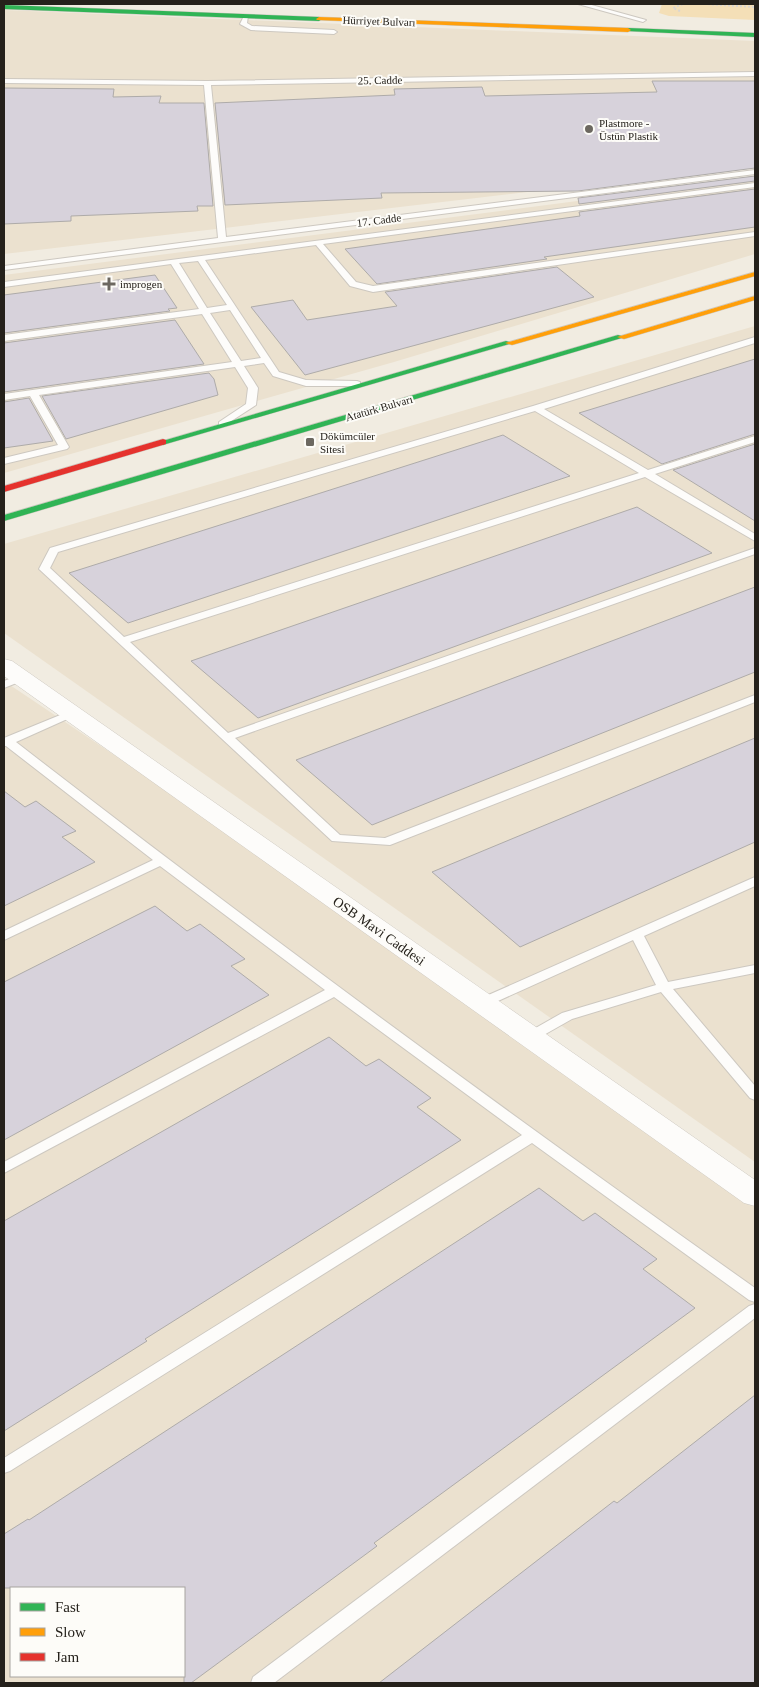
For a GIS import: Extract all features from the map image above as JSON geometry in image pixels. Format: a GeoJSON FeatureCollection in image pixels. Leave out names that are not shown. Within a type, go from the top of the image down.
{"type":"FeatureCollection","features":[{"type":"Feature","properties":{"kind":"main road","name":"Hürriyet Bulvarı"},"geometry":{"type":"LineString","coordinates":[[201,4],[755,25]]}},
{"type":"Feature","properties":{"kind":"main road","name":"Hürriyet Bulvarı"},"geometry":{"type":"LineString","coordinates":[[4,7],[755,35]]}},
{"type":"Feature","properties":{"kind":"main road","name":"Atatürk Bulvarı"},"geometry":{"type":"LineString","coordinates":[[4,489],[367,383],[755,274]]}},
{"type":"Feature","properties":{"kind":"main road","name":"Atatürk Bulvarı"},"geometry":{"type":"LineString","coordinates":[[4,518],[755,298]]}},
{"type":"Feature","properties":{"kind":"street","name":"OSB Mavi Caddesi"},"geometry":{"type":"LineString","coordinates":[[9,676],[70,714],[755,1195]]}},
{"type":"Feature","properties":{"kind":"lane"},"geometry":{"type":"LineString","coordinates":[[582,4],[643,20]]}},
{"type":"Feature","properties":{"kind":"lane"},"geometry":{"type":"LineString","coordinates":[[246,16],[243,24],[251,28],[334,32]]}},
{"type":"Feature","properties":{"kind":"lane","name":"25. Cadde"},"geometry":{"type":"LineString","coordinates":[[4,81],[208,83],[755,74]]}},
{"type":"Feature","properties":{"kind":"lane"},"geometry":{"type":"LineString","coordinates":[[208,83],[222,240]]}},
{"type":"Feature","properties":{"kind":"lane","name":"17. Cadde"},"geometry":{"type":"LineString","coordinates":[[4,268],[755,172]]}},
{"type":"Feature","properties":{"kind":"lane"},"geometry":{"type":"LineString","coordinates":[[4,284],[755,185]]}},
{"type":"Feature","properties":{"kind":"lane"},"geometry":{"type":"LineString","coordinates":[[318,243],[353,284],[373,289],[755,234]]}},
{"type":"Feature","properties":{"kind":"lane"},"geometry":{"type":"LineString","coordinates":[[200,258],[276,374],[294,382],[321,386],[367,383]]}},
{"type":"Feature","properties":{"kind":"lane"},"geometry":{"type":"LineString","coordinates":[[174,262],[253,388],[250,405],[220,426]]}},
{"type":"Feature","properties":{"kind":"lane"},"geometry":{"type":"LineString","coordinates":[[4,338],[232,307]]}},
{"type":"Feature","properties":{"kind":"lane"},"geometry":{"type":"LineString","coordinates":[[755,340],[536,408],[54,550],[44,569],[336,838],[386,842],[755,698]]}},
{"type":"Feature","properties":{"kind":"lane"},"geometry":{"type":"LineString","coordinates":[[4,397],[266,360]]}},
{"type":"Feature","properties":{"kind":"lane"},"geometry":{"type":"LineString","coordinates":[[4,461],[64,446],[33,393]]}},
{"type":"Feature","properties":{"kind":"lane"},"geometry":{"type":"LineString","coordinates":[[536,408],[755,538]]}},
{"type":"Feature","properties":{"kind":"lane"},"geometry":{"type":"LineString","coordinates":[[122,641],[755,439]]}},
{"type":"Feature","properties":{"kind":"lane"},"geometry":{"type":"LineString","coordinates":[[227,737],[755,551]]}},
{"type":"Feature","properties":{"kind":"lane"},"geometry":{"type":"LineString","coordinates":[[70,714],[6,742],[333,992],[530,1137],[755,1296]]}},
{"type":"Feature","properties":{"kind":"lane"},"geometry":{"type":"LineString","coordinates":[[4,936],[160,861]]}},
{"type":"Feature","properties":{"kind":"lane"},"geometry":{"type":"LineString","coordinates":[[482,1003],[755,881]]}},
{"type":"Feature","properties":{"kind":"lane"},"geometry":{"type":"LineString","coordinates":[[637,935],[664,987],[755,1095]]}},
{"type":"Feature","properties":{"kind":"lane"},"geometry":{"type":"LineString","coordinates":[[530,1037],[567,1016],[664,987],[755,969]]}},
{"type":"Feature","properties":{"kind":"lane"},"geometry":{"type":"LineString","coordinates":[[4,1168],[333,992]]}},
{"type":"Feature","properties":{"kind":"lane"},"geometry":{"type":"LineString","coordinates":[[4,1466],[530,1137]]}},
{"type":"Feature","properties":{"kind":"lane"},"geometry":{"type":"LineString","coordinates":[[260,1683],[755,1310]]}},
{"type":"Feature","properties":{"kind":"path"},"geometry":{"type":"LineString","coordinates":[[683,4],[677,4],[673,8],[686,12]]}},
{"type":"Feature","properties":{"kind":"path"},"geometry":{"type":"LineString","coordinates":[[704,4],[755,7]]}},
{"type":"Feature","properties":{"kind":"shaded area"},"geometry":{"type":"Polygon","coordinates":[[[662,4],[755,4],[755,20],[669,16],[659,13],[662,4]]]}},
{"type":"Feature","properties":{"kind":"shaded area"},"geometry":{"type":"Polygon","coordinates":[[[4,10],[755,41],[755,165],[4,254],[4,10]]]}},
{"type":"Feature","properties":{"kind":"shaded area"},"geometry":{"type":"Polygon","coordinates":[[[755,178],[755,254],[394,362],[4,473],[4,275],[755,178]]]}},
{"type":"Feature","properties":{"kind":"shaded area"},"geometry":{"type":"Polygon","coordinates":[[[755,326],[755,1162],[4,633],[4,544],[755,326]]]}},
{"type":"Feature","properties":{"kind":"shaded area"},"geometry":{"type":"Polygon","coordinates":[[[4,681],[281,867],[755,1203],[755,1683],[4,1683],[4,681]]]}},
{"type":"Feature","properties":{"kind":"building"},"geometry":{"type":"Polygon","coordinates":[[[652,81],[755,81],[755,168],[578,191],[381,193],[382,198],[225,205],[215,103],[395,95],[394,89],[482,87],[485,96],[657,92],[652,81]]]}},
{"type":"Feature","properties":{"kind":"building"},"geometry":{"type":"Polygon","coordinates":[[[4,88],[114,89],[113,97],[161,96],[159,103],[204,103],[213,206],[197,206],[198,211],[71,216],[71,221],[4,224],[4,88]]]}},
{"type":"Feature","properties":{"kind":"building"},"geometry":{"type":"Polygon","coordinates":[[[755,176],[755,181],[579,204],[578,198],[755,176]]]}},
{"type":"Feature","properties":{"kind":"building"},"geometry":{"type":"Polygon","coordinates":[[[755,189],[755,227],[544,257],[547,259],[377,284],[345,249],[580,216],[579,212],[755,189]]]}},
{"type":"Feature","properties":{"kind":"building"},"geometry":{"type":"Polygon","coordinates":[[[557,267],[594,297],[305,375],[251,307],[293,300],[307,320],[397,306],[385,292],[557,267]]]}},
{"type":"Feature","properties":{"kind":"building"},"geometry":{"type":"Polygon","coordinates":[[[155,275],[177,308],[168,309],[170,311],[4,333],[4,295],[155,275]]]}},
{"type":"Feature","properties":{"kind":"building"},"geometry":{"type":"Polygon","coordinates":[[[175,320],[204,364],[4,392],[4,343],[175,320]]]}},
{"type":"Feature","properties":{"kind":"building"},"geometry":{"type":"Polygon","coordinates":[[[755,359],[755,434],[662,464],[579,413],[755,359]]]}},
{"type":"Feature","properties":{"kind":"building"},"geometry":{"type":"Polygon","coordinates":[[[209,373],[214,379],[218,395],[66,439],[42,396],[209,373]]]}},
{"type":"Feature","properties":{"kind":"building"},"geometry":{"type":"Polygon","coordinates":[[[29,398],[53,441],[4,448],[4,402],[29,398]]]}},
{"type":"Feature","properties":{"kind":"building"},"geometry":{"type":"Polygon","coordinates":[[[503,435],[570,476],[128,623],[69,573],[503,435]]]}},
{"type":"Feature","properties":{"kind":"building"},"geometry":{"type":"Polygon","coordinates":[[[755,444],[755,521],[673,470],[755,444]]]}},
{"type":"Feature","properties":{"kind":"building"},"geometry":{"type":"Polygon","coordinates":[[[637,507],[712,553],[258,718],[191,661],[637,507]]]}},
{"type":"Feature","properties":{"kind":"building"},"geometry":{"type":"Polygon","coordinates":[[[755,587],[755,672],[372,825],[296,760],[755,587]]]}},
{"type":"Feature","properties":{"kind":"building"},"geometry":{"type":"Polygon","coordinates":[[[755,738],[755,842],[520,947],[432,872],[755,738]]]}},
{"type":"Feature","properties":{"kind":"building"},"geometry":{"type":"Polygon","coordinates":[[[4,791],[25,807],[36,801],[76,831],[62,837],[95,862],[4,906],[4,791]]]}},
{"type":"Feature","properties":{"kind":"building"},"geometry":{"type":"Polygon","coordinates":[[[155,906],[187,931],[200,924],[245,959],[231,966],[269,995],[4,1140],[4,982],[155,906]]]}},
{"type":"Feature","properties":{"kind":"building"},"geometry":{"type":"Polygon","coordinates":[[[329,1037],[366,1066],[379,1059],[431,1098],[417,1107],[461,1140],[145,1339],[147,1341],[4,1431],[4,1221],[329,1037]]]}},
{"type":"Feature","properties":{"kind":"building"},"geometry":{"type":"Polygon","coordinates":[[[539,1188],[583,1221],[595,1213],[657,1259],[643,1269],[695,1308],[374,1543],[377,1546],[191,1683],[184,1683],[185,1587],[4,1588],[4,1534],[29,1520],[539,1188]]]}},
{"type":"Feature","properties":{"kind":"building"},"geometry":{"type":"Polygon","coordinates":[[[755,1395],[755,1683],[379,1683],[614,1501],[617,1503],[755,1395]]]}},
{"type":"Feature","properties":{"kind":"traffic: fast"},"geometry":{"type":"LineString","coordinates":[[4,7],[319,19]]}},
{"type":"Feature","properties":{"kind":"traffic: fast"},"geometry":{"type":"LineString","coordinates":[[628,30],[755,35]]}},
{"type":"Feature","properties":{"kind":"traffic: fast"},"geometry":{"type":"LineString","coordinates":[[4,518],[621,337]]}},
{"type":"Feature","properties":{"kind":"traffic: fast"},"geometry":{"type":"LineString","coordinates":[[163,442],[509,343]]}},
{"type":"Feature","properties":{"kind":"traffic: slow"},"geometry":{"type":"LineString","coordinates":[[319,19],[628,30]]}},
{"type":"Feature","properties":{"kind":"traffic: slow"},"geometry":{"type":"LineString","coordinates":[[509,343],[755,274]]}},
{"type":"Feature","properties":{"kind":"traffic: slow"},"geometry":{"type":"LineString","coordinates":[[621,337],[755,298]]}},
{"type":"Feature","properties":{"kind":"traffic: jam"},"geometry":{"type":"LineString","coordinates":[[4,489],[163,442]]}},
{"type":"Feature","properties":{"kind":"place","name":"Plastmore - Üstün Plastik"},"geometry":{"type":"Point","coordinates":[589,129]}},
{"type":"Feature","properties":{"kind":"place","name":"improgen"},"geometry":{"type":"Point","coordinates":[109,284]}},
{"type":"Feature","properties":{"kind":"place","name":"Dökümcüler Sitesi"},"geometry":{"type":"Point","coordinates":[310,442]}}]}
